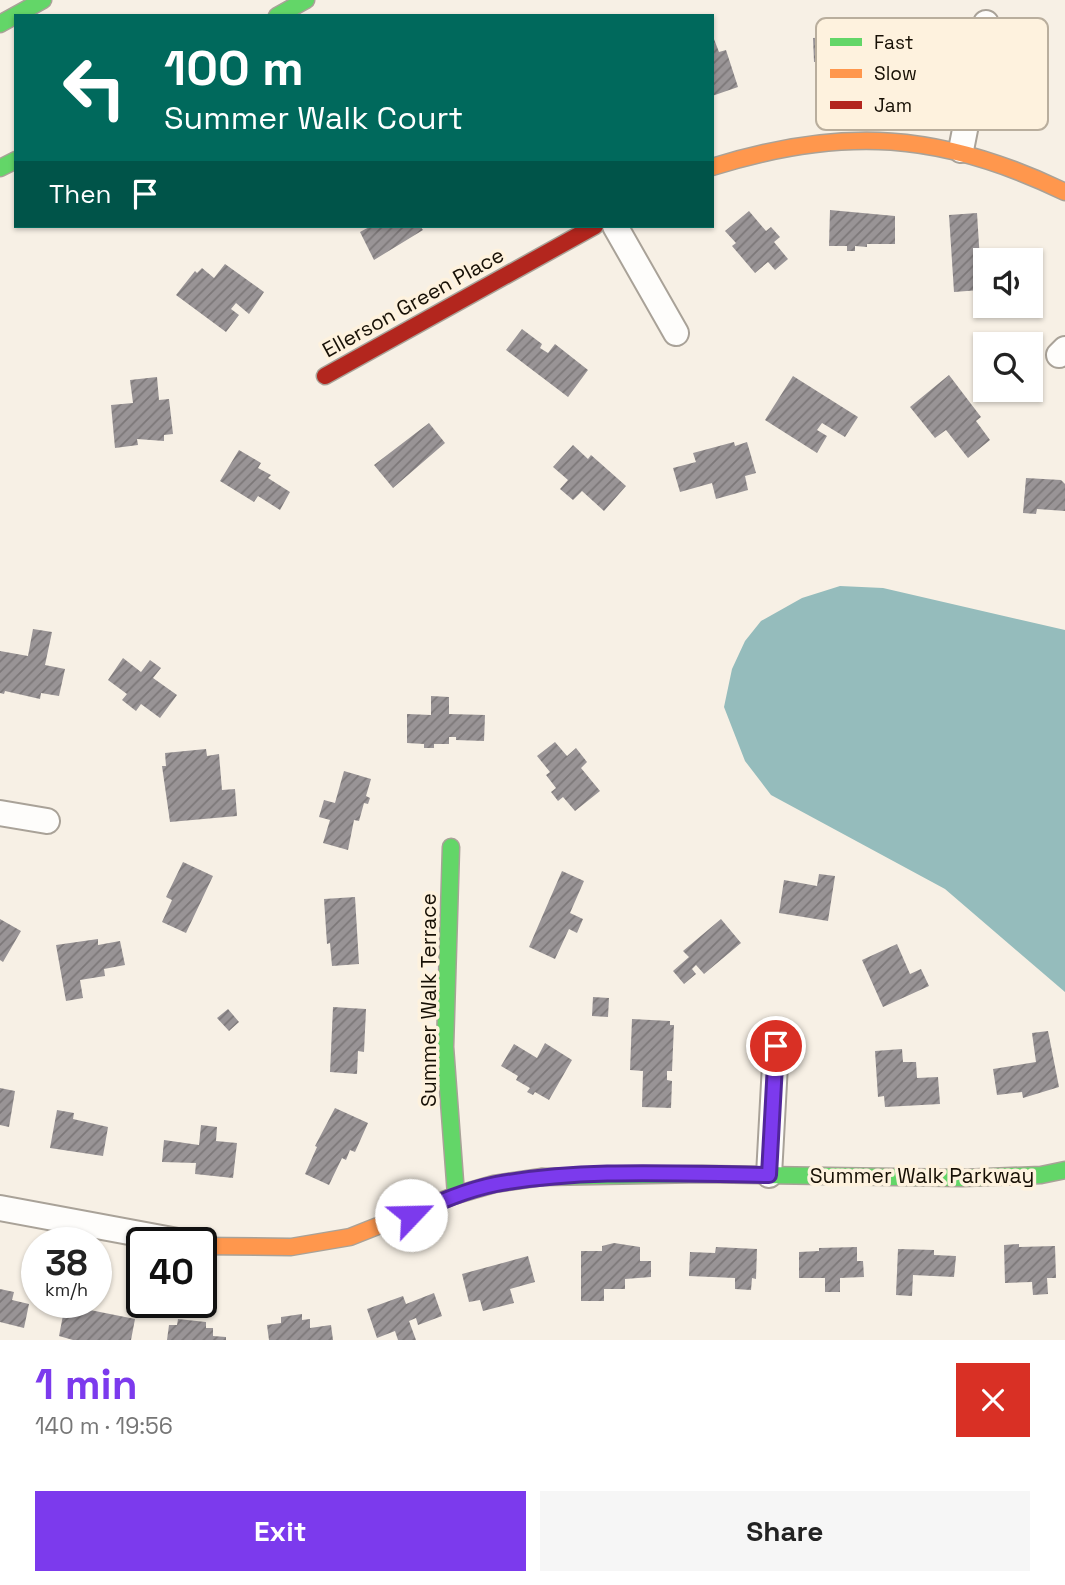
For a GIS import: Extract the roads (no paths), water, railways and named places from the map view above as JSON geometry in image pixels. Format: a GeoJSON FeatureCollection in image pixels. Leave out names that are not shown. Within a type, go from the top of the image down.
{"type":"FeatureCollection","features":[{"type":"Feature","properties":{"kind":"main road"},"geometry":{"type":"LineString","coordinates":[[18,14],[43,0]]}},
{"type":"Feature","properties":{"kind":"main road"},"geometry":{"type":"LineString","coordinates":[[281,14],[306,0]]}},
{"type":"Feature","properties":{"kind":"main road"},"geometry":{"type":"LineString","coordinates":[[714,166],[791,144],[838,138],[884,138],[961,150],[1004,163],[1065,192]]}},
{"type":"Feature","properties":{"kind":"main road","name":"Ellerson Green Place"},"geometry":{"type":"LineString","coordinates":[[325,376],[591,228]]}},
{"type":"Feature","properties":{"kind":"main road","name":"Summer Walk Terrace"},"geometry":{"type":"LineString","coordinates":[[451,847],[445,1047],[456,1195]]}},
{"type":"Feature","properties":{"kind":"main road","name":"Summer Walk Parkway"},"geometry":{"type":"LineString","coordinates":[[217,1246],[291,1247],[350,1237],[456,1195],[494,1184],[546,1177],[769,1175],[962,1178],[1041,1175],[1065,1170]]}},
{"type":"Feature","properties":{"kind":"street"},"geometry":{"type":"LineString","coordinates":[[961,150],[965,130]]}},
{"type":"Feature","properties":{"kind":"street"},"geometry":{"type":"LineString","coordinates":[[616,228],[676,333]]}},
{"type":"Feature","properties":{"kind":"street"},"geometry":{"type":"LineString","coordinates":[[0,813],[47,821]]}},
{"type":"Feature","properties":{"kind":"street"},"geometry":{"type":"LineString","coordinates":[[769,1175],[776,1046]]}},
{"type":"Feature","properties":{"kind":"street"},"geometry":{"type":"LineString","coordinates":[[0,1208],[126,1231]]}},
{"type":"Feature","properties":{"kind":"water"},"geometry":{"type":"Polygon","coordinates":[[[840,586],[883,588],[1065,630],[1065,992],[945,889],[771,795],[745,761],[724,707],[732,669],[745,641],[761,621],[802,598],[840,586]]]}}]}
